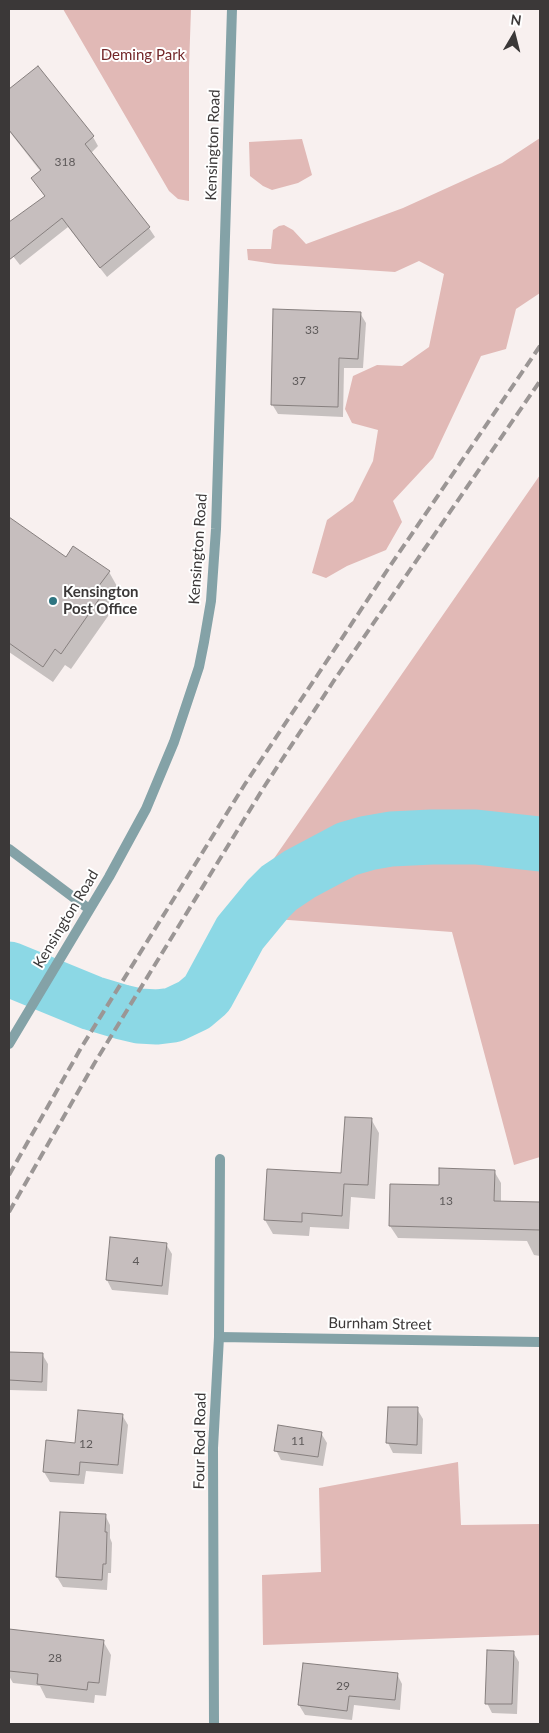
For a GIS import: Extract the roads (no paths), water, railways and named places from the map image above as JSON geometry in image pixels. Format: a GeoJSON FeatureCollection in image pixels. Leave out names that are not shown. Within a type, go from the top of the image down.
{"type":"FeatureCollection","features":[{"type":"Feature","properties":{"kind":"street","name":"Kensington Road"},"geometry":{"type":"LineString","coordinates":[[9,1044],[128,843],[161,776],[199,667],[211,601],[216,529],[232,9]]}},
{"type":"Feature","properties":{"kind":"street"},"geometry":{"type":"LineString","coordinates":[[9,849],[89,909]]}},
{"type":"Feature","properties":{"kind":"street","name":"Four Rod Road"},"geometry":{"type":"LineString","coordinates":[[214,1724],[214,1448],[219,1337],[220,1159]]}},
{"type":"Feature","properties":{"kind":"street","name":"Burnham Street"},"geometry":{"type":"LineString","coordinates":[[219,1337],[540,1342]]}},
{"type":"Feature","properties":{"kind":"waterway"},"geometry":{"type":"LineString","coordinates":[[9,969],[92,1003],[122,1012],[139,1016],[157,1017],[173,1015],[194,1005],[207,994],[240,933],[279,888],[300,874],[347,849],[391,839],[432,837],[476,837],[540,844]]}},
{"type":"Feature","properties":{"kind":"railway"},"geometry":{"type":"LineString","coordinates":[[9,1175],[81,1048],[245,784],[390,566],[540,346]]}},
{"type":"Feature","properties":{"kind":"railway"},"geometry":{"type":"LineString","coordinates":[[9,1212],[94,1064],[264,787],[333,682],[540,381]]}},
{"type":"Feature","properties":{"kind":"place","name":"Kensington Post Office"},"geometry":{"type":"Point","coordinates":[53,601]}},
{"type":"Feature","properties":{"kind":"park label","name":"Deming Park"},"geometry":{"type":"Point","coordinates":[143,55]}}]}
